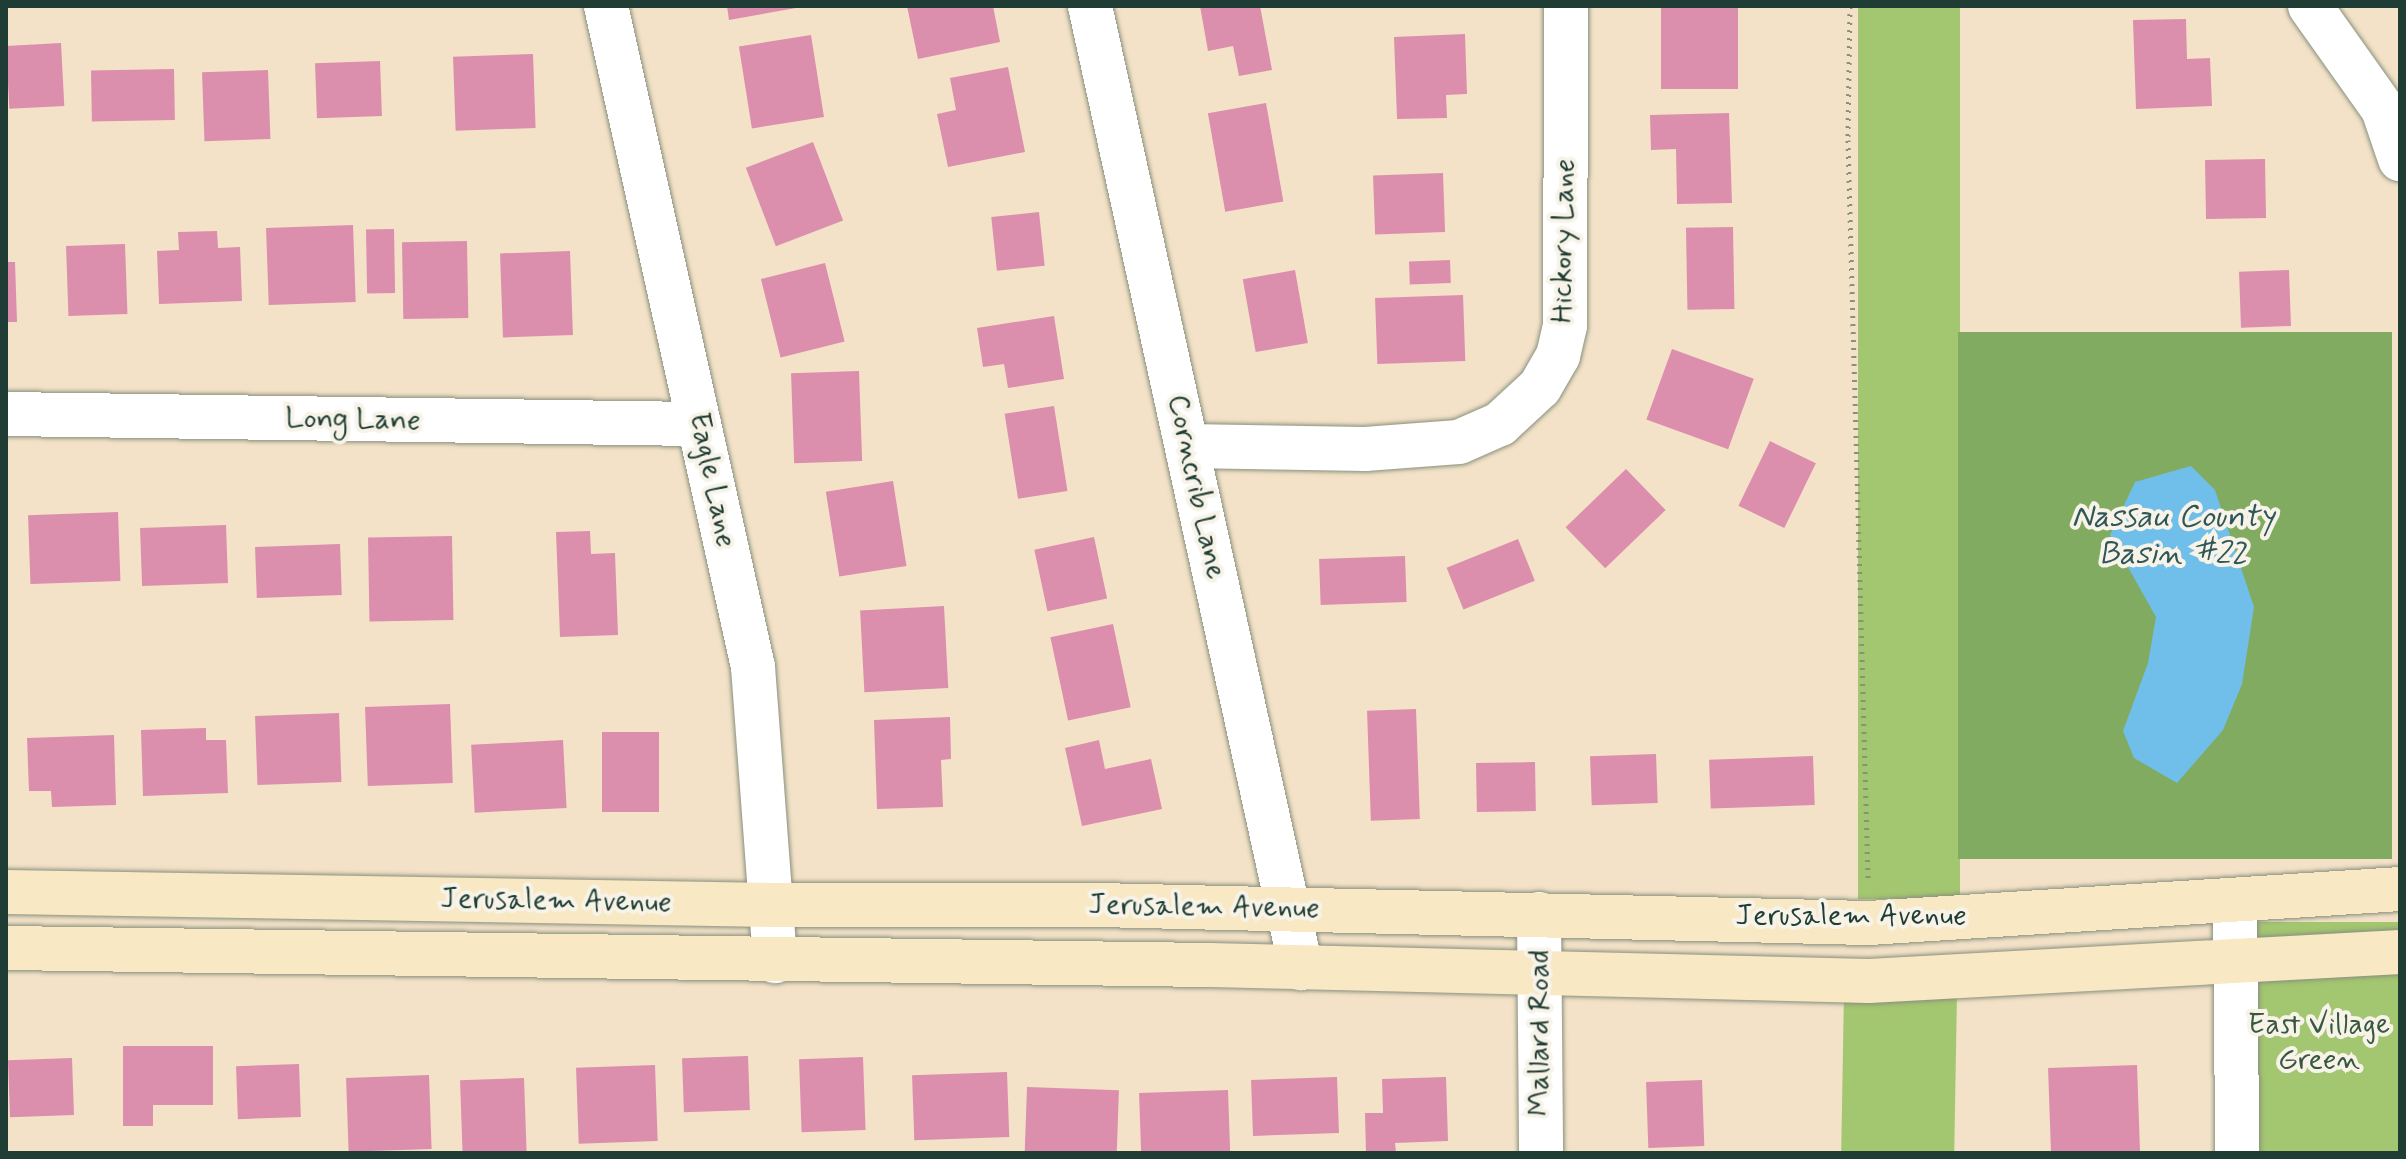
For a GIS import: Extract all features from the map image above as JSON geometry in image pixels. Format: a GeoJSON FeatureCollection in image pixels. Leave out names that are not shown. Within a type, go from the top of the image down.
{"type":"FeatureCollection","features":[{"type":"Feature","properties":{"kind":"main road","name":"Jerusalem Avenue"},"geometry":{"type":"LineString","coordinates":[[6,892],[772,905],[1289,909],[1869,923],[2235,902],[2400,889]]}},
{"type":"Feature","properties":{"kind":"main road","name":"Jerusalem Avenue"},"geometry":{"type":"LineString","coordinates":[[6,948],[1301,968],[1869,981],[2400,952]]}},
{"type":"Feature","properties":{"kind":"street","name":"Eagle Lane"},"geometry":{"type":"LineString","coordinates":[[606,6],[753,667],[775,961]]}},
{"type":"Feature","properties":{"kind":"street","name":"Corncrib Lane"},"geometry":{"type":"LineString","coordinates":[[1090,6],[1301,968]]}},
{"type":"Feature","properties":{"kind":"street","name":"Hickory Lane"},"geometry":{"type":"LineString","coordinates":[[1187,446],[1365,449],[1459,442],[1500,424],[1540,387],[1558,356],[1565,326],[1566,6]]}},
{"type":"Feature","properties":{"kind":"street"},"geometry":{"type":"LineString","coordinates":[[2310,6],[2383,109],[2400,159]]}},
{"type":"Feature","properties":{"kind":"street","name":"Long Lane"},"geometry":{"type":"LineString","coordinates":[[6,414],[699,424]]}},
{"type":"Feature","properties":{"kind":"street"},"geometry":{"type":"LineString","coordinates":[[2235,902],[2237,1153]]}},
{"type":"Feature","properties":{"kind":"street","name":"Mallard Road"},"geometry":{"type":"LineString","coordinates":[[1539,914],[1541,1153]]}},
{"type":"Feature","properties":{"kind":"path"},"geometry":{"type":"LineString","coordinates":[[1850,6],[1869,923]]}},
{"type":"Feature","properties":{"kind":"green space"},"geometry":{"type":"Polygon","coordinates":[[[1858,6],[1960,6],[1960,899],[1858,899],[1858,6]]]}},
{"type":"Feature","properties":{"kind":"green space"},"geometry":{"type":"Polygon","coordinates":[[[1958,332],[2392,332],[2392,859],[1958,859],[1958,332]]]}},
{"type":"Feature","properties":{"kind":"green space","name":"East Village Green"},"geometry":{"type":"Polygon","coordinates":[[[2237,922],[2400,922],[2400,1153],[2237,1153],[2237,922]]]}},
{"type":"Feature","properties":{"kind":"green space"},"geometry":{"type":"Polygon","coordinates":[[[1844,991],[1957,993],[1954,1153],[1841,1151],[1844,991]]]}},
{"type":"Feature","properties":{"kind":"water","name":"Nassau County Basin #22"},"geometry":{"type":"Polygon","coordinates":[[[2191,466],[2215,490],[2254,607],[2242,684],[2223,730],[2177,783],[2134,758],[2123,731],[2148,663],[2156,617],[2110,535],[2135,482],[2191,466]]]}},
{"type":"Feature","properties":{"kind":"building"},"geometry":{"type":"Polygon","coordinates":[[[727,6],[796,6],[796,8],[729,20],[727,6]]]}},
{"type":"Feature","properties":{"kind":"building"},"geometry":{"type":"Polygon","coordinates":[[[907,6],[993,6],[1000,42],[918,59],[907,6]]]}},
{"type":"Feature","properties":{"kind":"building"},"geometry":{"type":"Polygon","coordinates":[[[1200,6],[1260,6],[1272,70],[1239,76],[1233,46],[1208,51],[1200,6]]]}},
{"type":"Feature","properties":{"kind":"building"},"geometry":{"type":"Polygon","coordinates":[[[1661,6],[1738,6],[1738,89],[1661,89],[1661,6]]]}},
{"type":"Feature","properties":{"kind":"building"},"geometry":{"type":"Polygon","coordinates":[[[2186,19],[2187,59],[2210,58],[2212,106],[2136,109],[2133,20],[2186,19]]]}},
{"type":"Feature","properties":{"kind":"building"},"geometry":{"type":"Polygon","coordinates":[[[1465,34],[1467,94],[1446,95],[1447,118],[1397,119],[1394,37],[1465,34]]]}},
{"type":"Feature","properties":{"kind":"building"},"geometry":{"type":"Polygon","coordinates":[[[811,35],[824,117],[752,128],[739,46],[811,35]]]}},
{"type":"Feature","properties":{"kind":"building"},"geometry":{"type":"Polygon","coordinates":[[[61,43],[64,106],[9,109],[6,46],[61,43]]]}},
{"type":"Feature","properties":{"kind":"building"},"geometry":{"type":"Polygon","coordinates":[[[533,54],[536,128],[456,131],[453,57],[533,54]]]}},
{"type":"Feature","properties":{"kind":"building"},"geometry":{"type":"Polygon","coordinates":[[[380,61],[382,116],[317,118],[315,63],[380,61]]]}},
{"type":"Feature","properties":{"kind":"building"},"geometry":{"type":"Polygon","coordinates":[[[1008,67],[1025,152],[948,167],[937,114],[956,110],[950,78],[1008,67]]]}},
{"type":"Feature","properties":{"kind":"building"},"geometry":{"type":"Polygon","coordinates":[[[174,69],[175,120],[92,121],[91,70],[174,69]]]}},
{"type":"Feature","properties":{"kind":"building"},"geometry":{"type":"Polygon","coordinates":[[[268,70],[270,139],[204,141],[202,72],[268,70]]]}},
{"type":"Feature","properties":{"kind":"building"},"geometry":{"type":"Polygon","coordinates":[[[1266,103],[1283,201],[1225,212],[1208,113],[1266,103]]]}},
{"type":"Feature","properties":{"kind":"building"},"geometry":{"type":"Polygon","coordinates":[[[1729,113],[1732,203],[1677,204],[1676,149],[1651,150],[1650,115],[1729,113]]]}},
{"type":"Feature","properties":{"kind":"building"},"geometry":{"type":"Polygon","coordinates":[[[813,142],[843,220],[776,246],[746,168],[813,142]]]}},
{"type":"Feature","properties":{"kind":"building"},"geometry":{"type":"Polygon","coordinates":[[[2265,159],[2266,218],[2206,219],[2205,160],[2265,159]]]}},
{"type":"Feature","properties":{"kind":"building"},"geometry":{"type":"Polygon","coordinates":[[[1443,173],[1445,232],[1375,234],[1373,175],[1443,173]]]}},
{"type":"Feature","properties":{"kind":"building"},"geometry":{"type":"Polygon","coordinates":[[[1039,212],[1045,266],[997,271],[991,217],[1039,212]]]}},
{"type":"Feature","properties":{"kind":"building"},"geometry":{"type":"Polygon","coordinates":[[[353,225],[356,302],[269,305],[266,228],[353,225]]]}},
{"type":"Feature","properties":{"kind":"building"},"geometry":{"type":"Polygon","coordinates":[[[1733,227],[1734,309],[1687,310],[1686,228],[1733,227]]]}},
{"type":"Feature","properties":{"kind":"building"},"geometry":{"type":"Polygon","coordinates":[[[366,229],[394,229],[395,293],[367,293],[366,229]]]}},
{"type":"Feature","properties":{"kind":"building"},"geometry":{"type":"Polygon","coordinates":[[[217,231],[218,248],[240,247],[242,301],[159,304],[157,251],[179,250],[178,232],[217,231]]]}},
{"type":"Feature","properties":{"kind":"building"},"geometry":{"type":"Polygon","coordinates":[[[467,241],[468,318],[403,319],[402,242],[467,241]]]}},
{"type":"Feature","properties":{"kind":"building"},"geometry":{"type":"Polygon","coordinates":[[[125,244],[127,314],[68,316],[66,246],[125,244]]]}},
{"type":"Feature","properties":{"kind":"building"},"geometry":{"type":"Polygon","coordinates":[[[570,251],[573,335],[503,337],[500,253],[570,251]]]}},
{"type":"Feature","properties":{"kind":"building"},"geometry":{"type":"Polygon","coordinates":[[[1450,260],[1451,283],[1410,284],[1409,261],[1450,260]]]}},
{"type":"Feature","properties":{"kind":"building"},"geometry":{"type":"Polygon","coordinates":[[[6,262],[15,262],[17,322],[6,322],[6,262]]]}},
{"type":"Feature","properties":{"kind":"building"},"geometry":{"type":"Polygon","coordinates":[[[825,263],[845,342],[781,358],[761,279],[825,263]]]}},
{"type":"Feature","properties":{"kind":"building"},"geometry":{"type":"Polygon","coordinates":[[[1295,270],[1308,343],[1256,352],[1243,279],[1295,270]]]}},
{"type":"Feature","properties":{"kind":"building"},"geometry":{"type":"Polygon","coordinates":[[[2289,270],[2291,326],[2241,328],[2239,272],[2289,270]]]}},
{"type":"Feature","properties":{"kind":"building"},"geometry":{"type":"Polygon","coordinates":[[[1463,295],[1465,361],[1377,364],[1375,298],[1463,295]]]}},
{"type":"Feature","properties":{"kind":"building"},"geometry":{"type":"Polygon","coordinates":[[[1054,316],[1064,379],[1008,388],[1004,364],[983,367],[977,328],[1054,316]]]}},
{"type":"Feature","properties":{"kind":"building"},"geometry":{"type":"Polygon","coordinates":[[[1672,349],[1754,379],[1728,449],[1646,419],[1672,349]]]}},
{"type":"Feature","properties":{"kind":"building"},"geometry":{"type":"Polygon","coordinates":[[[859,371],[862,461],[794,463],[791,373],[859,371]]]}},
{"type":"Feature","properties":{"kind":"building"},"geometry":{"type":"Polygon","coordinates":[[[1054,406],[1067,491],[1018,499],[1005,414],[1054,406]]]}},
{"type":"Feature","properties":{"kind":"building"},"geometry":{"type":"Polygon","coordinates":[[[1770,441],[1816,463],[1784,528],[1738,506],[1770,441]]]}},
{"type":"Feature","properties":{"kind":"building"},"geometry":{"type":"Polygon","coordinates":[[[1626,469],[1666,510],[1605,568],[1566,527],[1626,469]]]}},
{"type":"Feature","properties":{"kind":"building"},"geometry":{"type":"Polygon","coordinates":[[[893,481],[906,566],[839,577],[826,492],[893,481]]]}},
{"type":"Feature","properties":{"kind":"building"},"geometry":{"type":"Polygon","coordinates":[[[118,512],[120,581],[30,584],[28,515],[118,512]]]}},
{"type":"Feature","properties":{"kind":"building"},"geometry":{"type":"Polygon","coordinates":[[[226,525],[228,583],[142,586],[140,528],[226,525]]]}},
{"type":"Feature","properties":{"kind":"building"},"geometry":{"type":"Polygon","coordinates":[[[590,531],[591,554],[615,553],[618,635],[560,637],[556,532],[590,531]]]}},
{"type":"Feature","properties":{"kind":"building"},"geometry":{"type":"Polygon","coordinates":[[[452,536],[453,620],[369,621],[368,537],[452,536]]]}},
{"type":"Feature","properties":{"kind":"building"},"geometry":{"type":"Polygon","coordinates":[[[1094,537],[1107,599],[1047,611],[1034,550],[1094,537]]]}},
{"type":"Feature","properties":{"kind":"building"},"geometry":{"type":"Polygon","coordinates":[[[1518,539],[1535,581],[1463,610],[1447,568],[1518,539]]]}},
{"type":"Feature","properties":{"kind":"building"},"geometry":{"type":"Polygon","coordinates":[[[340,544],[342,595],[257,598],[255,547],[340,544]]]}},
{"type":"Feature","properties":{"kind":"building"},"geometry":{"type":"Polygon","coordinates":[[[1405,556],[1407,602],[1321,605],[1319,559],[1405,556]]]}},
{"type":"Feature","properties":{"kind":"building"},"geometry":{"type":"Polygon","coordinates":[[[944,606],[948,688],[864,692],[860,610],[944,606]]]}},
{"type":"Feature","properties":{"kind":"building"},"geometry":{"type":"Polygon","coordinates":[[[1113,624],[1131,707],[1068,720],[1050,637],[1113,624]]]}},
{"type":"Feature","properties":{"kind":"building"},"geometry":{"type":"Polygon","coordinates":[[[450,704],[453,783],[368,786],[365,707],[450,704]]]}},
{"type":"Feature","properties":{"kind":"building"},"geometry":{"type":"Polygon","coordinates":[[[1416,709],[1420,819],[1371,821],[1367,711],[1416,709]]]}},
{"type":"Feature","properties":{"kind":"building"},"geometry":{"type":"Polygon","coordinates":[[[339,713],[341,782],[257,785],[255,716],[339,713]]]}},
{"type":"Feature","properties":{"kind":"building"},"geometry":{"type":"Polygon","coordinates":[[[950,717],[951,759],[941,760],[943,807],[877,809],[874,720],[950,717]]]}},
{"type":"Feature","properties":{"kind":"building"},"geometry":{"type":"Polygon","coordinates":[[[206,728],[206,740],[226,740],[228,793],[143,796],[141,730],[206,728]]]}},
{"type":"Feature","properties":{"kind":"building"},"geometry":{"type":"Polygon","coordinates":[[[602,732],[659,732],[659,812],[602,812],[602,732]]]}},
{"type":"Feature","properties":{"kind":"building"},"geometry":{"type":"Polygon","coordinates":[[[114,735],[116,805],[52,807],[51,791],[29,791],[27,738],[114,735]]]}},
{"type":"Feature","properties":{"kind":"building"},"geometry":{"type":"Polygon","coordinates":[[[563,740],[567,808],[475,813],[471,745],[563,740]]]}},
{"type":"Feature","properties":{"kind":"building"},"geometry":{"type":"Polygon","coordinates":[[[1099,740],[1105,769],[1151,759],[1162,809],[1082,826],[1065,748],[1099,740]]]}},
{"type":"Feature","properties":{"kind":"building"},"geometry":{"type":"Polygon","coordinates":[[[1656,754],[1658,803],[1592,805],[1590,756],[1656,754]]]}},
{"type":"Feature","properties":{"kind":"building"},"geometry":{"type":"Polygon","coordinates":[[[1813,756],[1815,805],[1711,809],[1709,760],[1813,756]]]}},
{"type":"Feature","properties":{"kind":"building"},"geometry":{"type":"Polygon","coordinates":[[[1535,762],[1536,811],[1477,812],[1476,763],[1535,762]]]}},
{"type":"Feature","properties":{"kind":"building"},"geometry":{"type":"Polygon","coordinates":[[[123,1046],[213,1046],[213,1105],[153,1105],[153,1126],[123,1126],[123,1046]]]}},
{"type":"Feature","properties":{"kind":"building"},"geometry":{"type":"Polygon","coordinates":[[[748,1056],[750,1110],[684,1112],[682,1058],[748,1056]]]}},
{"type":"Feature","properties":{"kind":"building"},"geometry":{"type":"Polygon","coordinates":[[[863,1057],[866,1130],[802,1132],[799,1059],[863,1057]]]}},
{"type":"Feature","properties":{"kind":"building"},"geometry":{"type":"Polygon","coordinates":[[[72,1058],[74,1115],[10,1117],[8,1060],[72,1058]]]}},
{"type":"Feature","properties":{"kind":"building"},"geometry":{"type":"Polygon","coordinates":[[[299,1064],[301,1117],[238,1119],[236,1066],[299,1064]]]}},
{"type":"Feature","properties":{"kind":"building"},"geometry":{"type":"Polygon","coordinates":[[[655,1065],[658,1141],[579,1144],[576,1068],[655,1065]]]}},
{"type":"Feature","properties":{"kind":"building"},"geometry":{"type":"Polygon","coordinates":[[[2137,1065],[2140,1153],[2051,1153],[2048,1068],[2137,1065]]]}},
{"type":"Feature","properties":{"kind":"building"},"geometry":{"type":"Polygon","coordinates":[[[1007,1072],[1009,1137],[914,1140],[912,1075],[1007,1072]]]}},
{"type":"Feature","properties":{"kind":"building"},"geometry":{"type":"Polygon","coordinates":[[[429,1075],[432,1149],[349,1152],[346,1078],[429,1075]]]}},
{"type":"Feature","properties":{"kind":"building"},"geometry":{"type":"Polygon","coordinates":[[[1337,1077],[1339,1133],[1253,1136],[1251,1080],[1337,1077]]]}},
{"type":"Feature","properties":{"kind":"building"},"geometry":{"type":"Polygon","coordinates":[[[1446,1077],[1448,1141],[1395,1143],[1396,1152],[1366,1153],[1365,1113],[1383,1113],[1382,1079],[1446,1077]]]}},
{"type":"Feature","properties":{"kind":"building"},"geometry":{"type":"Polygon","coordinates":[[[524,1078],[527,1153],[463,1153],[460,1080],[524,1078]]]}},
{"type":"Feature","properties":{"kind":"building"},"geometry":{"type":"Polygon","coordinates":[[[1702,1080],[1704,1146],[1648,1148],[1646,1082],[1702,1080]]]}},
{"type":"Feature","properties":{"kind":"building"},"geometry":{"type":"Polygon","coordinates":[[[1027,1087],[1119,1090],[1117,1153],[1025,1152],[1027,1087]]]}},
{"type":"Feature","properties":{"kind":"building"},"geometry":{"type":"Polygon","coordinates":[[[1228,1090],[1230,1153],[1141,1153],[1139,1093],[1228,1090]]]}}]}
